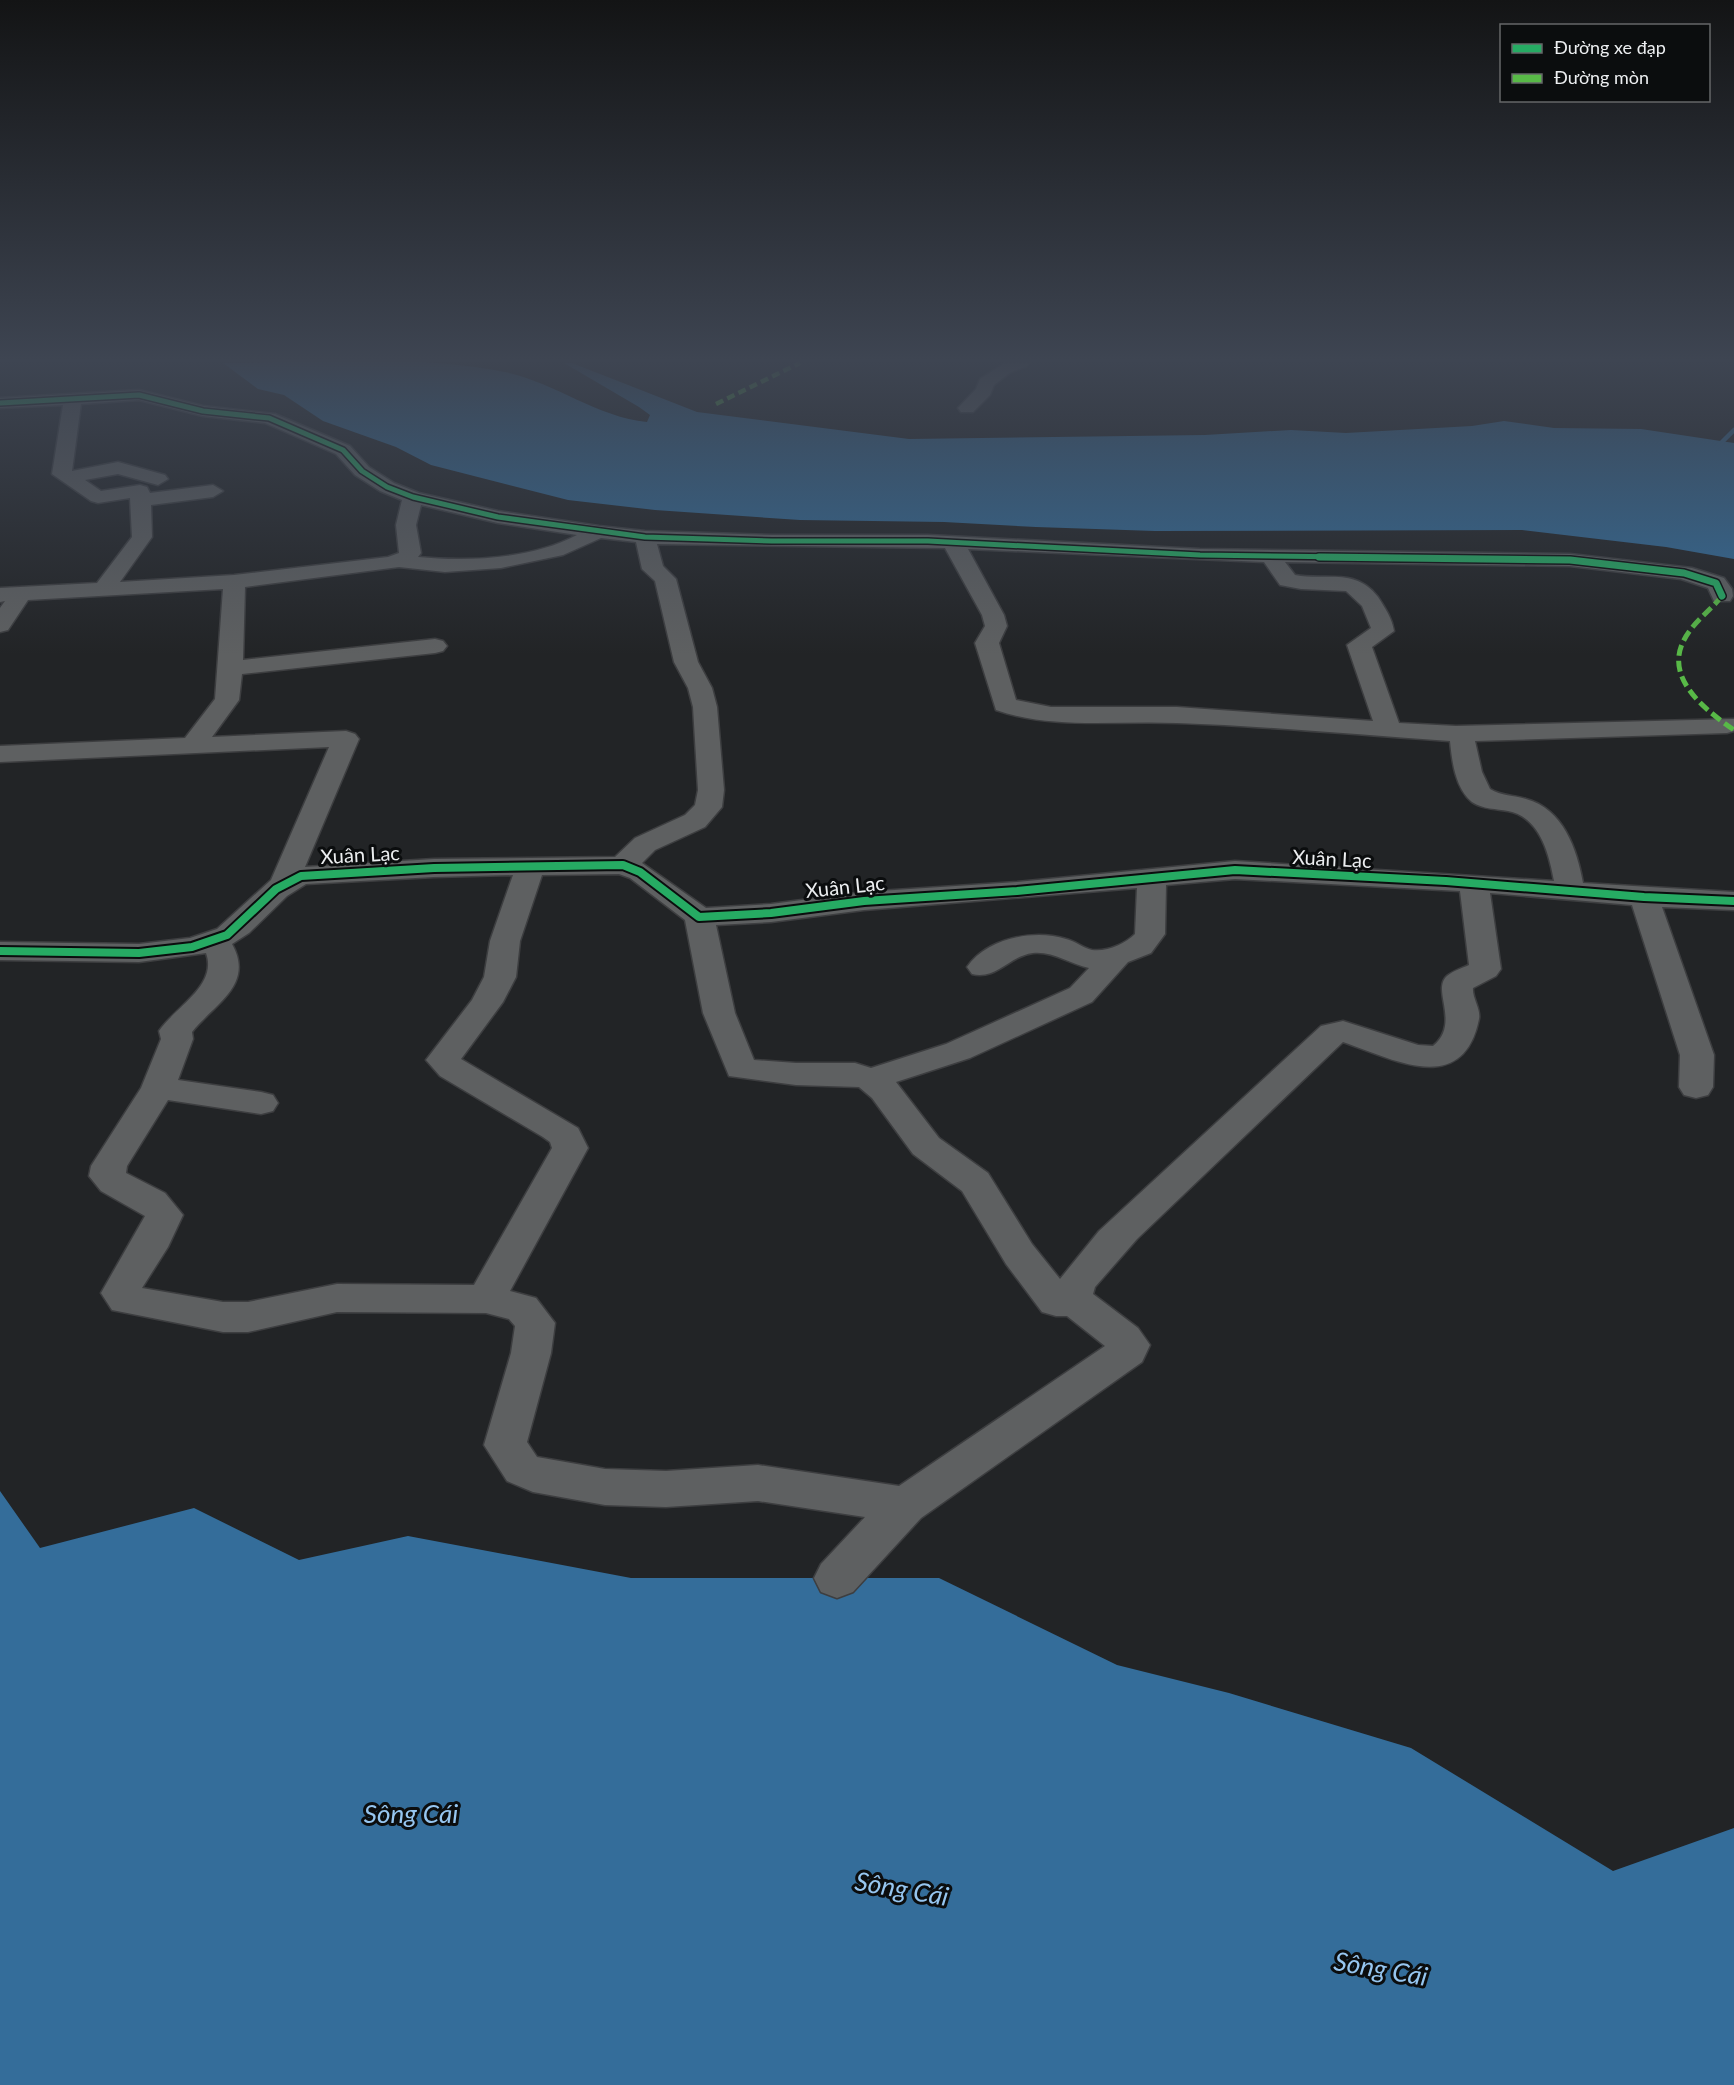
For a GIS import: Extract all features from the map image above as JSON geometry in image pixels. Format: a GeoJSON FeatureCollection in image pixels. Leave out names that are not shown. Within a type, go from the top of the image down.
{"type":"FeatureCollection","features":[{"type":"Feature","properties":{"kind":"street"},"geometry":{"type":"LineString","coordinates":[[64,460],[62,471],[98,497],[140,491],[142,537],[102,591]]}},
{"type":"Feature","properties":{"kind":"street"},"geometry":{"type":"LineString","coordinates":[[352,460],[362,471],[387,487],[413,497],[498,517],[645,537],[813,542],[951,542],[1272,557],[1504,558],[1604,562],[1667,569],[1703,578],[1716,583],[1721,589],[1722,596]]}},
{"type":"Feature","properties":{"kind":"street"},"geometry":{"type":"LineString","coordinates":[[69,477],[118,468],[158,479]]}},
{"type":"Feature","properties":{"kind":"street"},"geometry":{"type":"LineString","coordinates":[[141,500],[213,491]]}},
{"type":"Feature","properties":{"kind":"street"},"geometry":{"type":"LineString","coordinates":[[400,561],[410,553],[406,525],[413,497]]}},
{"type":"Feature","properties":{"kind":"street"},"geometry":{"type":"LineString","coordinates":[[0,625],[10,594],[102,591],[234,582],[400,561],[443,567],[475,565],[585,541],[599,532]]}},
{"type":"Feature","properties":{"kind":"street"},"geometry":{"type":"LineString","coordinates":[[623,865],[645,844],[695,821],[708,807],[711,790],[705,707],[700,687],[687,662],[665,579],[653,569],[645,537]]}},
{"type":"Feature","properties":{"kind":"street"},"geometry":{"type":"LineString","coordinates":[[951,542],[959,552],[993,615],[996,626],[987,643],[989,653],[1004,701],[1012,708],[1051,714],[1177,715],[1456,734],[1611,731],[1727,725]]}},
{"type":"Feature","properties":{"kind":"street"},"geometry":{"type":"LineString","coordinates":[[1272,557],[1279,571],[1288,580],[1350,583],[1365,593],[1383,631],[1359,645],[1368,661],[1383,716],[1389,728]]}},
{"type":"Feature","properties":{"kind":"street"},"geometry":{"type":"LineString","coordinates":[[192,746],[227,700],[231,668],[234,582]]}},
{"type":"Feature","properties":{"kind":"street"},"geometry":{"type":"LineString","coordinates":[[231,668],[435,646]]}},
{"type":"Feature","properties":{"kind":"street"},"geometry":{"type":"LineString","coordinates":[[1456,734],[1462,737],[1468,767],[1478,792],[1490,800],[1519,805],[1539,814],[1545,822],[1559,842],[1570,891]]}},
{"type":"Feature","properties":{"kind":"street"},"geometry":{"type":"LineString","coordinates":[[0,754],[346,740],[285,881],[236,930],[215,941],[141,952],[0,951]]}},
{"type":"Feature","properties":{"kind":"street","name":"Xuân Lạc"},"geometry":{"type":"LineString","coordinates":[[285,881],[318,874],[434,868],[623,865],[640,872],[699,917],[771,913],[864,901],[1017,891],[1235,870],[1734,901]]}},
{"type":"Feature","properties":{"kind":"street"},"geometry":{"type":"LineString","coordinates":[[486,1299],[516,1242],[564,1163],[570,1148],[566,1136],[555,1128],[452,1070],[443,1060],[487,1002],[500,977],[505,941],[530,867]]}},
{"type":"Feature","properties":{"kind":"street"},"geometry":{"type":"LineString","coordinates":[[983,967],[1001,954],[1037,944],[1056,945],[1088,959],[1118,955],[1146,943],[1150,934],[1152,878]]}},
{"type":"Feature","properties":{"kind":"street"},"geometry":{"type":"LineString","coordinates":[[837,1578],[905,1505],[1128,1351],[1130,1345],[1124,1339],[1075,1300],[1073,1291],[1079,1281],[1104,1250],[1262,1095],[1333,1033],[1343,1031],[1414,1055],[1436,1057],[1447,1053],[1456,1040],[1464,1016],[1457,993],[1458,983],[1485,969],[1474,884]]}},
{"type":"Feature","properties":{"kind":"street"},"geometry":{"type":"LineString","coordinates":[[1644,897],[1697,1055],[1696,1088]]}},
{"type":"Feature","properties":{"kind":"street"},"geometry":{"type":"LineString","coordinates":[[699,917],[719,1012],[741,1069],[796,1074],[855,1074],[871,1079],[884,1090],[926,1146],[975,1182],[1013,1245],[1056,1302],[1075,1300]]}},
{"type":"Feature","properties":{"kind":"street"},"geometry":{"type":"LineString","coordinates":[[215,941],[226,963],[224,976],[213,992],[175,1031],[177,1039],[158,1088],[109,1166],[107,1176],[113,1184],[159,1204],[164,1215],[149,1247],[126,1278],[121,1293],[126,1300],[231,1317],[269,1313],[304,1303],[337,1298],[486,1299],[522,1308],[535,1323],[531,1353],[505,1445],[522,1469],[533,1474],[605,1487],[666,1489],[758,1483],[905,1505]]}},
{"type":"Feature","properties":{"kind":"street"},"geometry":{"type":"LineString","coordinates":[[871,1079],[958,1050],[1081,995],[1118,955]]}},
{"type":"Feature","properties":{"kind":"street"},"geometry":{"type":"LineString","coordinates":[[158,1088],[261,1103]]}},
{"type":"Feature","properties":{"kind":"water"},"geometry":{"type":"Polygon","coordinates":[[[422,460],[1734,460],[1734,559],[1666,547],[1522,530],[1155,531],[944,522],[800,520],[655,510],[568,500],[431,465],[422,460]]]}},
{"type":"Feature","properties":{"kind":"water","name":"Sông Cái"},"geometry":{"type":"Polygon","coordinates":[[[0,1491],[40,1548],[194,1508],[299,1560],[408,1536],[631,1578],[939,1578],[1117,1665],[1229,1693],[1411,1748],[1613,1871],[1734,1828],[1734,2085],[0,2085],[0,1491]]]}},
{"type":"Feature","properties":{"kind":"marked path"},"geometry":{"type":"LineString","coordinates":[[1722,596],[1683,642],[1678,655],[1679,669],[1691,693],[1712,714],[1734,730]]}},
{"type":"Feature","properties":{"kind":"cycle path"},"geometry":{"type":"LineString","coordinates":[[352,460],[362,471],[387,487],[413,497],[498,517],[645,537],[772,541],[928,541],[1200,555],[1570,560],[1684,573],[1716,583],[1721,589],[1722,596]]}},
{"type":"Feature","properties":{"kind":"cycle path"},"geometry":{"type":"LineString","coordinates":[[0,951],[109,954],[167,951],[192,947],[227,935],[248,918],[276,889],[301,876],[434,868],[623,865],[640,872],[699,917],[771,913],[864,901],[1017,891],[1235,870],[1446,881],[1644,897],[1734,901]]}}]}
